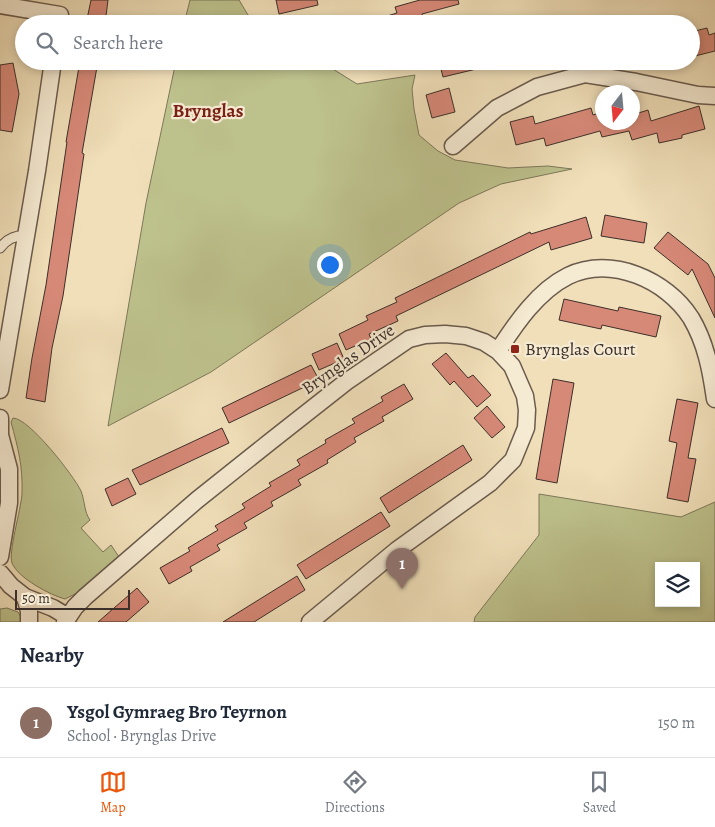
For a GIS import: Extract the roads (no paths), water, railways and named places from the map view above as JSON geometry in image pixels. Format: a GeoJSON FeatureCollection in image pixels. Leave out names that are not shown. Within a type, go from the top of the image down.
{"type":"FeatureCollection","features":[{"type":"Feature","properties":{"kind":"street"},"geometry":{"type":"LineString","coordinates":[[0,6],[60,13]]}},
{"type":"Feature","properties":{"kind":"street"},"geometry":{"type":"LineString","coordinates":[[0,390],[52,70]]}},
{"type":"Feature","properties":{"kind":"street"},"geometry":{"type":"LineString","coordinates":[[453,146],[497,108],[537,87],[585,74],[698,95],[715,96]]}},
{"type":"Feature","properties":{"kind":"street"},"geometry":{"type":"LineString","coordinates":[[498,350],[513,327],[547,290],[569,276],[594,268],[621,270],[647,279],[672,295],[691,318],[710,364],[715,398]]}},
{"type":"Feature","properties":{"kind":"street","name":"Brynglas Drive"},"geometry":{"type":"LineString","coordinates":[[66,620],[75,607],[104,580],[197,500],[346,382],[410,339],[425,335],[466,336],[484,342],[498,350],[512,366],[525,396],[526,403],[526,428],[513,460],[490,483],[397,550],[317,620]]}},
{"type":"Feature","properties":{"kind":"street"},"geometry":{"type":"LineString","coordinates":[[0,418],[0,435],[9,469],[8,503],[0,557]]}},
{"type":"Feature","properties":{"kind":"street"},"geometry":{"type":"LineString","coordinates":[[0,573],[11,586],[25,597],[53,608],[66,620]]}},
{"type":"Feature","properties":{"kind":"street"},"geometry":{"type":"LineString","coordinates":[[25,597],[30,611],[29,622]]}},
{"type":"Feature","properties":{"kind":"lane"},"geometry":{"type":"LineString","coordinates":[[0,248],[12,238],[26,236]]}},
{"type":"Feature","properties":{"kind":"place","name":"Brynglas Court"},"geometry":{"type":"Point","coordinates":[515,349]}},
{"type":"Feature","properties":{"kind":"place","name":"Ysgol Gymraeg Bro Teyrnon"},"geometry":{"type":"Point","coordinates":[402,589]}},
{"type":"Feature","properties":{"kind":"district","name":"Brynglas"},"geometry":{"type":"Point","coordinates":[208,111]}}]}
